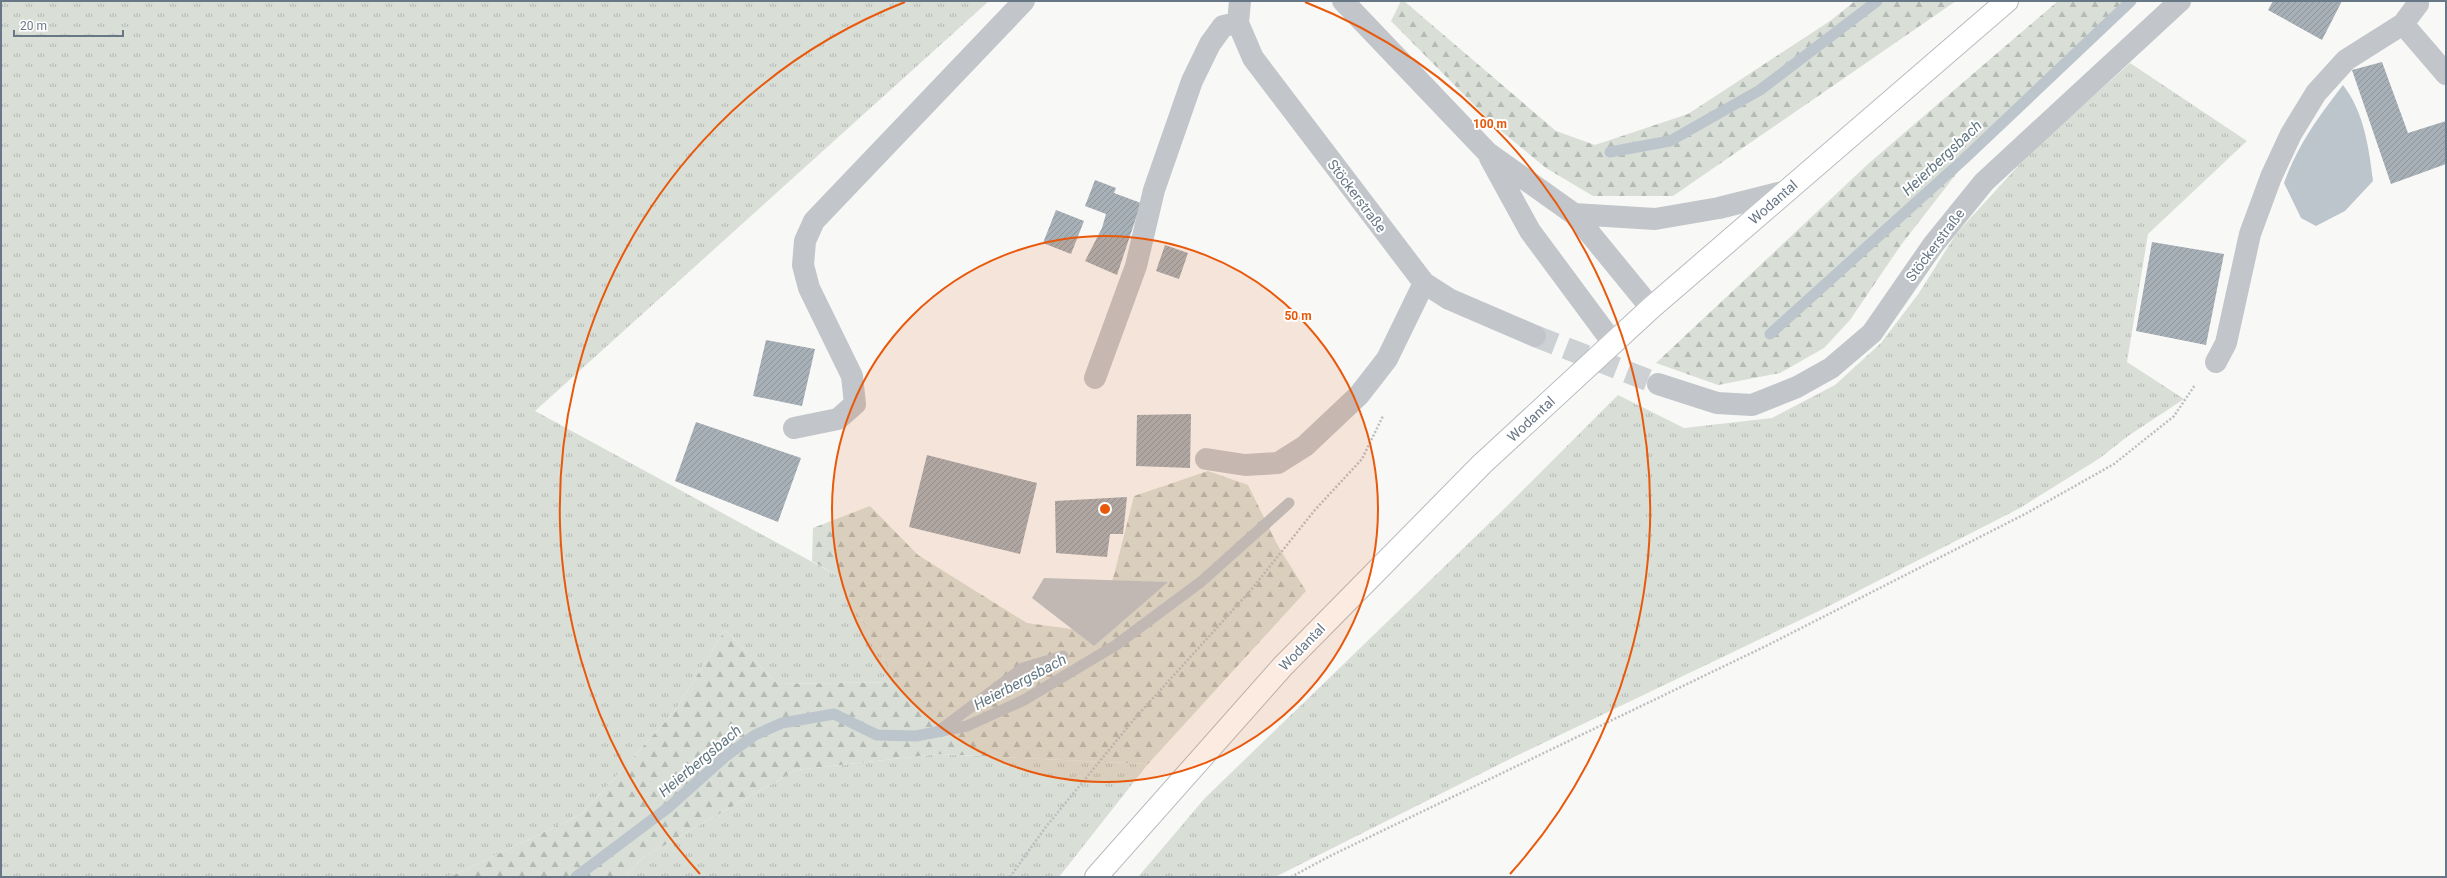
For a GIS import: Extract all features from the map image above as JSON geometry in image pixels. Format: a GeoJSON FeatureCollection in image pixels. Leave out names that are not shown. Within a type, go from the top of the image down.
{"type":"FeatureCollection","features":[{"type":"Feature","properties":{"kind":"main road","name":"Wodantal"},"geometry":{"type":"LineString","coordinates":[[1096,877],[1283,666],[1482,464],[1651,308],[2007,1]]}},
{"type":"Feature","properties":{"kind":"street"},"geometry":{"type":"LineString","coordinates":[[794,428],[838,419],[855,404],[852,376],[809,288],[804,265],[805,241],[814,221],[1024,1]]}},
{"type":"Feature","properties":{"kind":"street","name":"Stöckerstraße"},"geometry":{"type":"LineString","coordinates":[[1240,1],[1238,23],[1253,58],[1424,283],[1449,299],[1535,336]]}},
{"type":"Feature","properties":{"kind":"street"},"geometry":{"type":"LineString","coordinates":[[1343,1],[1488,153],[1574,214],[1651,308]]}},
{"type":"Feature","properties":{"kind":"street","name":"Stöckerstraße"},"geometry":{"type":"LineString","coordinates":[[1658,384],[1717,403],[1752,405],[1797,387],[1831,368],[1872,334],[1933,245],[1984,182],[2180,1]]}},
{"type":"Feature","properties":{"kind":"street"},"geometry":{"type":"LineString","coordinates":[[2216,362],[2226,344],[2250,234],[2271,177],[2291,134],[2316,93],[2346,60],[2403,24],[2418,4],[2417,1]]}},
{"type":"Feature","properties":{"kind":"street"},"geometry":{"type":"LineString","coordinates":[[1095,378],[1136,266],[1154,190],[1192,81],[1210,44],[1223,26],[1238,23]]}},
{"type":"Feature","properties":{"kind":"street"},"geometry":{"type":"LineString","coordinates":[[2403,24],[2446,74]]}},
{"type":"Feature","properties":{"kind":"street"},"geometry":{"type":"LineString","coordinates":[[1488,153],[1530,231],[1613,343]]}},
{"type":"Feature","properties":{"kind":"street"},"geometry":{"type":"LineString","coordinates":[[1574,214],[1655,219],[1719,208],[1786,191]]}},
{"type":"Feature","properties":{"kind":"street"},"geometry":{"type":"LineString","coordinates":[[1206,459],[1245,465],[1278,463],[1305,446],[1359,395],[1387,359],[1424,283]]}},
{"type":"Feature","properties":{"kind":"path"},"geometry":{"type":"LineString","coordinates":[[1291,877],[1337,852],[1768,645],[2027,513],[2114,464],[2174,416],[2198,380],[2216,362]]}},
{"type":"Feature","properties":{"kind":"path"},"geometry":{"type":"LineString","coordinates":[[1010,877],[1045,828],[1136,717],[1251,590],[1314,511],[1362,459],[1385,411]]}},
{"type":"Feature","properties":{"kind":"green space"},"geometry":{"type":"Polygon","coordinates":[[[1,1],[989,1],[535,411],[838,576],[896,682],[778,684],[725,630],[675,711],[582,814],[454,875],[444,877],[1,877],[1,1]]]}},
{"type":"Feature","properties":{"kind":"green space"},"geometry":{"type":"Polygon","coordinates":[[[1401,1],[1404,1],[1556,131],[1595,145],[1688,114],[1830,21],[1855,1],[1956,1],[1673,196],[1593,196],[1546,168],[1495,126],[1391,21],[1401,1]]]}},
{"type":"Feature","properties":{"kind":"green space"},"geometry":{"type":"Polygon","coordinates":[[[2058,1],[2138,1],[1992,128],[1901,245],[1850,320],[1824,348],[1780,373],[1718,385],[1656,363],[1868,164],[2058,1]]]}},
{"type":"Feature","properties":{"kind":"green space"},"geometry":{"type":"Polygon","coordinates":[[[2130,63],[2247,141],[2148,234],[2127,362],[2184,399],[2128,436],[2100,458],[2020,508],[1823,609],[1512,758],[1275,877],[1138,877],[1205,798],[1506,507],[1618,395],[1684,428],[1772,418],[1835,385],[1881,343],[1919,293],[1956,234],[2029,154],[2130,63]]]}},
{"type":"Feature","properties":{"kind":"green space"},"geometry":{"type":"Polygon","coordinates":[[[1208,471],[1248,485],[1278,546],[1306,591],[1148,764],[938,754],[796,770],[644,857],[625,877],[444,877],[454,875],[582,814],[675,711],[725,630],[778,684],[896,682],[838,576],[812,561],[813,528],[870,506],[918,555],[1027,623],[1094,632],[1114,575],[1134,496],[1208,471]]]}},
{"type":"Feature","properties":{"kind":"green space"},"geometry":{"type":"Polygon","coordinates":[[[938,754],[1148,764],[1059,877],[625,877],[644,857],[796,770],[938,754]]]}},
{"type":"Feature","properties":{"kind":"shaded area"},"geometry":{"type":"Polygon","coordinates":[[[2343,85],[2361,119],[2370,156],[2373,181],[2345,211],[2316,226],[2301,218],[2284,183],[2302,143],[2343,85]]]}},
{"type":"Feature","properties":{"kind":"shaded area"},"geometry":{"type":"Polygon","coordinates":[[[1044,578],[1168,582],[1094,646],[1032,598],[1044,578]]]}},
{"type":"Feature","properties":{"kind":"building"},"geometry":{"type":"Polygon","coordinates":[[[2273,1],[2342,1],[2322,40],[2268,10],[2273,1]]]}},
{"type":"Feature","properties":{"kind":"building"},"geometry":{"type":"Polygon","coordinates":[[[2382,62],[2408,133],[2446,121],[2446,164],[2391,184],[2352,70],[2382,62]]]}},
{"type":"Feature","properties":{"kind":"building"},"geometry":{"type":"Polygon","coordinates":[[[1095,180],[1116,188],[1114,193],[1141,203],[1117,275],[1085,261],[1102,228],[1106,214],[1085,206],[1095,180]]]}},
{"type":"Feature","properties":{"kind":"building"},"geometry":{"type":"Polygon","coordinates":[[[1056,210],[1084,221],[1071,254],[1043,243],[1056,210]]]}},
{"type":"Feature","properties":{"kind":"building"},"geometry":{"type":"Polygon","coordinates":[[[2152,242],[2224,254],[2206,345],[2136,331],[2152,242]]]}},
{"type":"Feature","properties":{"kind":"building"},"geometry":{"type":"Polygon","coordinates":[[[1165,245],[1188,253],[1179,279],[1156,271],[1165,245]]]}},
{"type":"Feature","properties":{"kind":"building"},"geometry":{"type":"Polygon","coordinates":[[[766,340],[815,349],[802,406],[753,396],[766,340]]]}},
{"type":"Feature","properties":{"kind":"building"},"geometry":{"type":"Polygon","coordinates":[[[1191,414],[1190,468],[1136,466],[1137,415],[1191,414]]]}},
{"type":"Feature","properties":{"kind":"building"},"geometry":{"type":"Polygon","coordinates":[[[696,422],[801,458],[778,522],[675,481],[696,422]]]}},
{"type":"Feature","properties":{"kind":"building"},"geometry":{"type":"Polygon","coordinates":[[[927,455],[1037,483],[1020,554],[909,527],[927,455]]]}},
{"type":"Feature","properties":{"kind":"building"},"geometry":{"type":"Polygon","coordinates":[[[1127,497],[1123,534],[1110,534],[1107,557],[1056,553],[1055,501],[1127,497]]]}},
{"type":"Feature","properties":{"kind":"waterway"},"geometry":{"type":"LineString","coordinates":[[1610,152],[1670,141],[1760,90],[1877,1]]}},
{"type":"Feature","properties":{"kind":"waterway","name":"Heierbergsbach"},"geometry":{"type":"LineString","coordinates":[[1770,334],[1963,160],[2131,1]]}},
{"type":"Feature","properties":{"kind":"waterway","name":"Heierbergsbach"},"geometry":{"type":"LineString","coordinates":[[576,877],[669,807],[726,756],[755,735],[782,723],[834,714],[877,735],[916,736],[967,726],[1024,700],[1116,645],[1202,581],[1289,503]]}},
{"type":"Feature","properties":{"kind":"waterway"},"geometry":{"type":"LineString","coordinates":[[940,730],[1023,668],[1063,656]]}},
{"type":"Feature","properties":{"kind":"tunnel"},"geometry":{"type":"LineString","coordinates":[[1535,336],[1658,384]]}}]}
